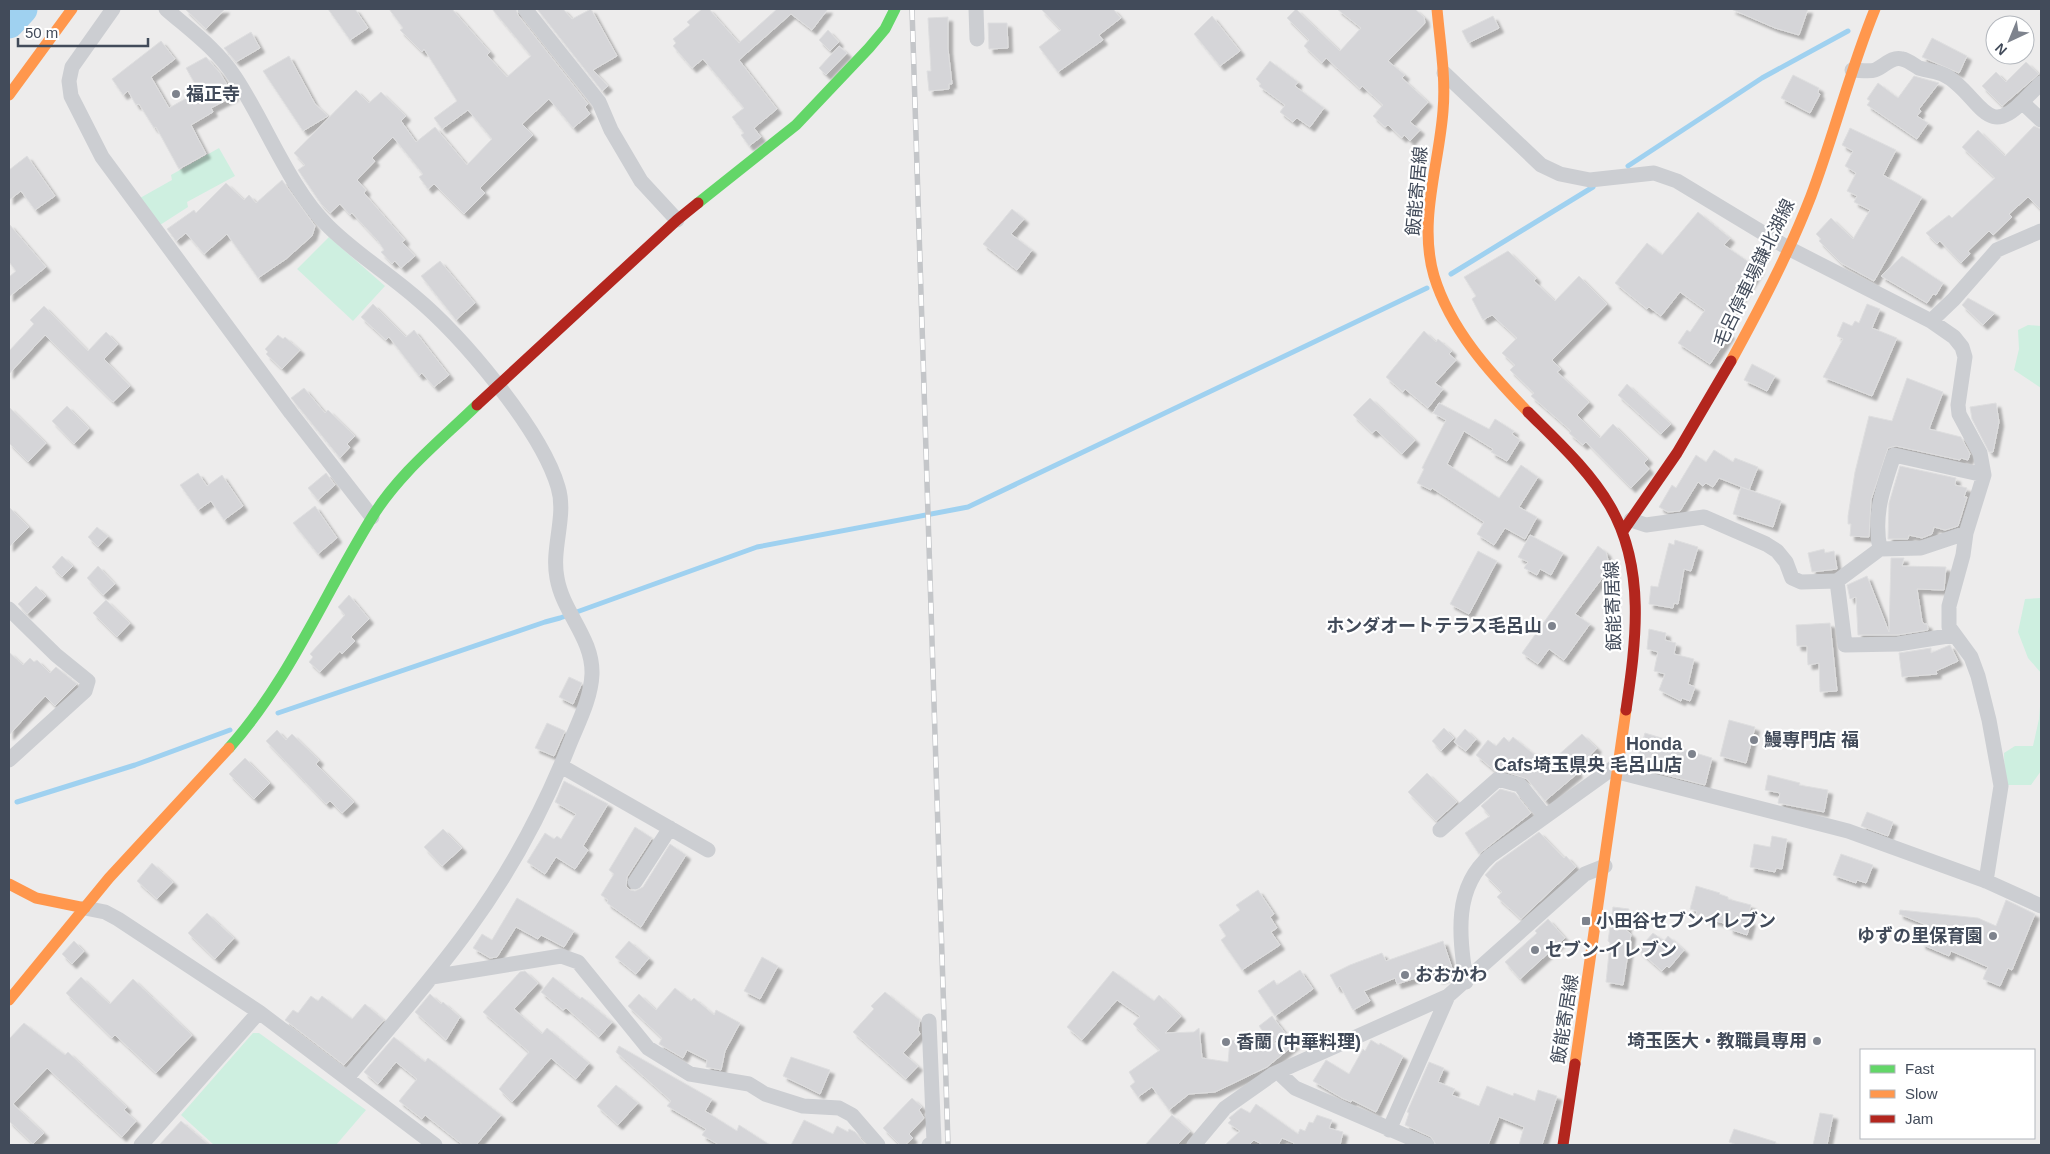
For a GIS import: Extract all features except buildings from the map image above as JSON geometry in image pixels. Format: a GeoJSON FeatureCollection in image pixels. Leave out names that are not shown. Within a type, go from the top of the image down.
{"type":"FeatureCollection","features":[{"type":"Feature","properties":{"kind":"main road"},"geometry":{"type":"LineString","coordinates":[[9,95],[72,9]]}},
{"type":"Feature","properties":{"kind":"main road"},"geometry":{"type":"LineString","coordinates":[[9,1000],[109,878],[242,733],[264,705],[372,517],[410,468],[677,220],[796,125],[869,48],[885,29],[895,9]]}},
{"type":"Feature","properties":{"kind":"main road","name":"飯能寄居線"},"geometry":{"type":"LineString","coordinates":[[1437,9],[1444,73],[1443,110],[1428,219],[1430,254],[1440,295],[1458,326],[1492,374],[1586,472],[1627,526],[1631,559],[1634,628],[1633,673],[1563,1145]]}},
{"type":"Feature","properties":{"kind":"main road","name":"毛呂停車場鎌北湖線"},"geometry":{"type":"LineString","coordinates":[[1627,526],[1650,494],[1729,365],[1760,310],[1810,196],[1852,70],[1875,9]]}},
{"type":"Feature","properties":{"kind":"main road"},"geometry":{"type":"LineString","coordinates":[[9,884],[17,891],[43,902],[85,908]]}},
{"type":"Feature","properties":{"kind":"street"},"geometry":{"type":"LineString","coordinates":[[113,9],[72,67],[69,80],[71,96],[102,157],[291,413],[372,517]]}},
{"type":"Feature","properties":{"kind":"street"},"geometry":{"type":"LineString","coordinates":[[166,9],[220,56],[236,77],[311,207],[328,226],[433,313],[497,386],[542,449],[560,491],[555,556],[556,576],[561,596],[591,652],[592,678],[586,701],[561,766],[521,847],[469,930],[347,1078]]}},
{"type":"Feature","properties":{"kind":"street"},"geometry":{"type":"LineString","coordinates":[[525,9],[599,102],[611,130],[641,181],[677,220]]}},
{"type":"Feature","properties":{"kind":"street"},"geometry":{"type":"LineString","coordinates":[[976,9],[976,39]]}},
{"type":"Feature","properties":{"kind":"street"},"geometry":{"type":"LineString","coordinates":[[1852,70],[1874,70],[1892,60],[1902,58],[1926,70],[1942,72],[1957,84],[1983,112],[1997,118],[2011,114],[2041,83]]}},
{"type":"Feature","properties":{"kind":"street"},"geometry":{"type":"LineString","coordinates":[[1444,73],[1541,165],[1560,174],[1590,180],[1654,173],[1678,181],[1788,248],[1931,321],[1954,337],[1962,347],[1965,357],[1958,405],[1960,414],[1980,453],[1984,475],[1966,533],[1963,555],[1949,606],[1949,626],[1971,657],[1978,676],[1989,720],[2000,786],[1986,881]]}},
{"type":"Feature","properties":{"kind":"street"},"geometry":{"type":"LineString","coordinates":[[2022,102],[2041,120]]}},
{"type":"Feature","properties":{"kind":"street"},"geometry":{"type":"LineString","coordinates":[[1931,321],[1954,299],[1997,250],[2041,231]]}},
{"type":"Feature","properties":{"kind":"street"},"geometry":{"type":"LineString","coordinates":[[1880,550],[1876,533],[1878,503],[1894,455],[1984,475]]}},
{"type":"Feature","properties":{"kind":"street"},"geometry":{"type":"LineString","coordinates":[[1627,526],[1704,517],[1766,544],[1777,551],[1786,562],[1792,578],[1801,582],[1837,581],[1880,550],[1921,548],[1966,533]]}},
{"type":"Feature","properties":{"kind":"street"},"geometry":{"type":"LineString","coordinates":[[1837,581],[1845,645],[1898,644],[1954,635]]}},
{"type":"Feature","properties":{"kind":"street"},"geometry":{"type":"LineString","coordinates":[[9,608],[56,655],[88,681],[85,691],[9,760]]}},
{"type":"Feature","properties":{"kind":"street"},"geometry":{"type":"LineString","coordinates":[[561,766],[708,850]]}},
{"type":"Feature","properties":{"kind":"street"},"geometry":{"type":"LineString","coordinates":[[1466,982],[1460,936],[1464,893],[1472,875],[1490,856],[1545,816],[1619,768],[1848,831],[1986,881],[2041,906]]}},
{"type":"Feature","properties":{"kind":"street"},"geometry":{"type":"LineString","coordinates":[[1440,830],[1498,779],[1520,785],[1545,816]]}},
{"type":"Feature","properties":{"kind":"street"},"geometry":{"type":"LineString","coordinates":[[635,882],[670,828]]}},
{"type":"Feature","properties":{"kind":"street"},"geometry":{"type":"LineString","coordinates":[[1194,1145],[1225,1108],[1253,1086],[1278,1072],[1448,996],[1466,982],[1585,874],[1605,866]]}},
{"type":"Feature","properties":{"kind":"street"},"geometry":{"type":"LineString","coordinates":[[85,908],[106,912],[118,918],[258,1012],[435,1145]]}},
{"type":"Feature","properties":{"kind":"street"},"geometry":{"type":"LineString","coordinates":[[432,977],[561,956],[578,962],[648,1048],[690,1074],[748,1084],[765,1094],[803,1106],[839,1108],[852,1115],[878,1145]]}},
{"type":"Feature","properties":{"kind":"street"},"geometry":{"type":"LineString","coordinates":[[1389,1130],[1448,996]]}},
{"type":"Feature","properties":{"kind":"street"},"geometry":{"type":"LineString","coordinates":[[141,1145],[258,1012]]}},
{"type":"Feature","properties":{"kind":"street"},"geometry":{"type":"LineString","coordinates":[[929,1021],[934,1142],[929,1145]]}},
{"type":"Feature","properties":{"kind":"street"},"geometry":{"type":"LineString","coordinates":[[1278,1072],[1295,1088],[1427,1145]]}},
{"type":"Feature","properties":{"kind":"green space"},"geometry":{"type":"Polygon","coordinates":[[[219,148],[235,176],[187,202],[188,207],[160,225],[140,198],[172,180],[171,175],[219,148]]]}},
{"type":"Feature","properties":{"kind":"green space"},"geometry":{"type":"Polygon","coordinates":[[[329,237],[385,286],[353,321],[297,269],[329,237]]]}},
{"type":"Feature","properties":{"kind":"green space"},"geometry":{"type":"Polygon","coordinates":[[[2028,325],[2041,326],[2041,388],[2014,370],[2019,349],[2018,330],[2028,325]]]}},
{"type":"Feature","properties":{"kind":"green space"},"geometry":{"type":"Polygon","coordinates":[[[2041,598],[2041,673],[2028,658],[2018,632],[2025,599],[2041,598]]]}},
{"type":"Feature","properties":{"kind":"green space"},"geometry":{"type":"Polygon","coordinates":[[[2041,694],[2041,771],[2031,785],[2005,785],[2004,753],[2015,746],[2033,746],[2039,719],[2041,694]]]}},
{"type":"Feature","properties":{"kind":"green space"},"geometry":{"type":"Polygon","coordinates":[[[253,1033],[259,1033],[366,1110],[336,1145],[214,1145],[181,1115],[253,1033]]]}},
{"type":"Feature","properties":{"kind":"waterway"},"geometry":{"type":"LineString","coordinates":[[9,23],[22,9]]}},
{"type":"Feature","properties":{"kind":"waterway"},"geometry":{"type":"LineString","coordinates":[[1628,166],[1762,78],[1848,31]]}},
{"type":"Feature","properties":{"kind":"waterway"},"geometry":{"type":"LineString","coordinates":[[1451,274],[1593,187]]}},
{"type":"Feature","properties":{"kind":"waterway"},"geometry":{"type":"LineString","coordinates":[[278,713],[560,618],[757,547],[968,507],[1427,288]]}},
{"type":"Feature","properties":{"kind":"waterway"},"geometry":{"type":"LineString","coordinates":[[17,802],[135,765],[230,730]]}},
{"type":"Feature","properties":{"kind":"railway"},"geometry":{"type":"LineString","coordinates":[[912,9],[948,1145]]}},
{"type":"Feature","properties":{"kind":"traffic: fast"},"geometry":{"type":"LineString","coordinates":[[698,203],[796,125],[869,48],[885,29],[895,9]]}},
{"type":"Feature","properties":{"kind":"traffic: fast"},"geometry":{"type":"LineString","coordinates":[[229,748],[270,695],[305,637],[354,548],[382,503],[420,459],[477,405]]}},
{"type":"Feature","properties":{"kind":"traffic: slow"},"geometry":{"type":"LineString","coordinates":[[9,95],[72,9]]}},
{"type":"Feature","properties":{"kind":"traffic: slow"},"geometry":{"type":"LineString","coordinates":[[1437,9],[1444,98],[1429,214],[1428,235],[1434,276],[1450,314],[1461,332],[1486,366],[1528,412]]}},
{"type":"Feature","properties":{"kind":"traffic: slow"},"geometry":{"type":"LineString","coordinates":[[1731,361],[1774,280],[1811,196],[1875,9]]}},
{"type":"Feature","properties":{"kind":"traffic: slow"},"geometry":{"type":"LineString","coordinates":[[1575,1064],[1626,710]]}},
{"type":"Feature","properties":{"kind":"traffic: slow"},"geometry":{"type":"LineString","coordinates":[[9,1000],[109,878],[229,748]]}},
{"type":"Feature","properties":{"kind":"traffic: slow"},"geometry":{"type":"LineString","coordinates":[[9,884],[36,898],[85,908]]}},
{"type":"Feature","properties":{"kind":"traffic: jam"},"geometry":{"type":"LineString","coordinates":[[477,405],[677,220],[698,203]]}},
{"type":"Feature","properties":{"kind":"traffic: jam"},"geometry":{"type":"LineString","coordinates":[[1623,531],[1677,453],[1731,361]]}},
{"type":"Feature","properties":{"kind":"traffic: jam"},"geometry":{"type":"LineString","coordinates":[[1528,412],[1572,456],[1602,493],[1621,530],[1629,554],[1634,580],[1635,632],[1626,710]]}},
{"type":"Feature","properties":{"kind":"traffic: jam"},"geometry":{"type":"LineString","coordinates":[[1563,1145],[1575,1064]]}},
{"type":"Feature","properties":{"kind":"place","name":"福正寺"},"geometry":{"type":"Point","coordinates":[176,94]}},
{"type":"Feature","properties":{"kind":"place","name":"ホンダオートテラス毛呂山"},"geometry":{"type":"Point","coordinates":[1552,626]}},
{"type":"Feature","properties":{"kind":"place","name":"鰻専門店 福"},"geometry":{"type":"Point","coordinates":[1754,740]}},
{"type":"Feature","properties":{"kind":"place","name":"Honda Cafs埼玉県央 毛呂山店"},"geometry":{"type":"Point","coordinates":[1692,754]}},
{"type":"Feature","properties":{"kind":"place","name":"小田谷セブンイレブン"},"geometry":{"type":"Point","coordinates":[1586,921]}},
{"type":"Feature","properties":{"kind":"place","name":"ゆずの里保育園"},"geometry":{"type":"Point","coordinates":[1993,936]}},
{"type":"Feature","properties":{"kind":"place","name":"セブン-イレブン"},"geometry":{"type":"Point","coordinates":[1535,950]}},
{"type":"Feature","properties":{"kind":"place","name":"おおかわ"},"geometry":{"type":"Point","coordinates":[1405,975]}},
{"type":"Feature","properties":{"kind":"place","name":"埼玉医大・教職員専用"},"geometry":{"type":"Point","coordinates":[1817,1041]}},
{"type":"Feature","properties":{"kind":"place","name":"香蘭 (中華料理)"},"geometry":{"type":"Point","coordinates":[1226,1042]}}]}
